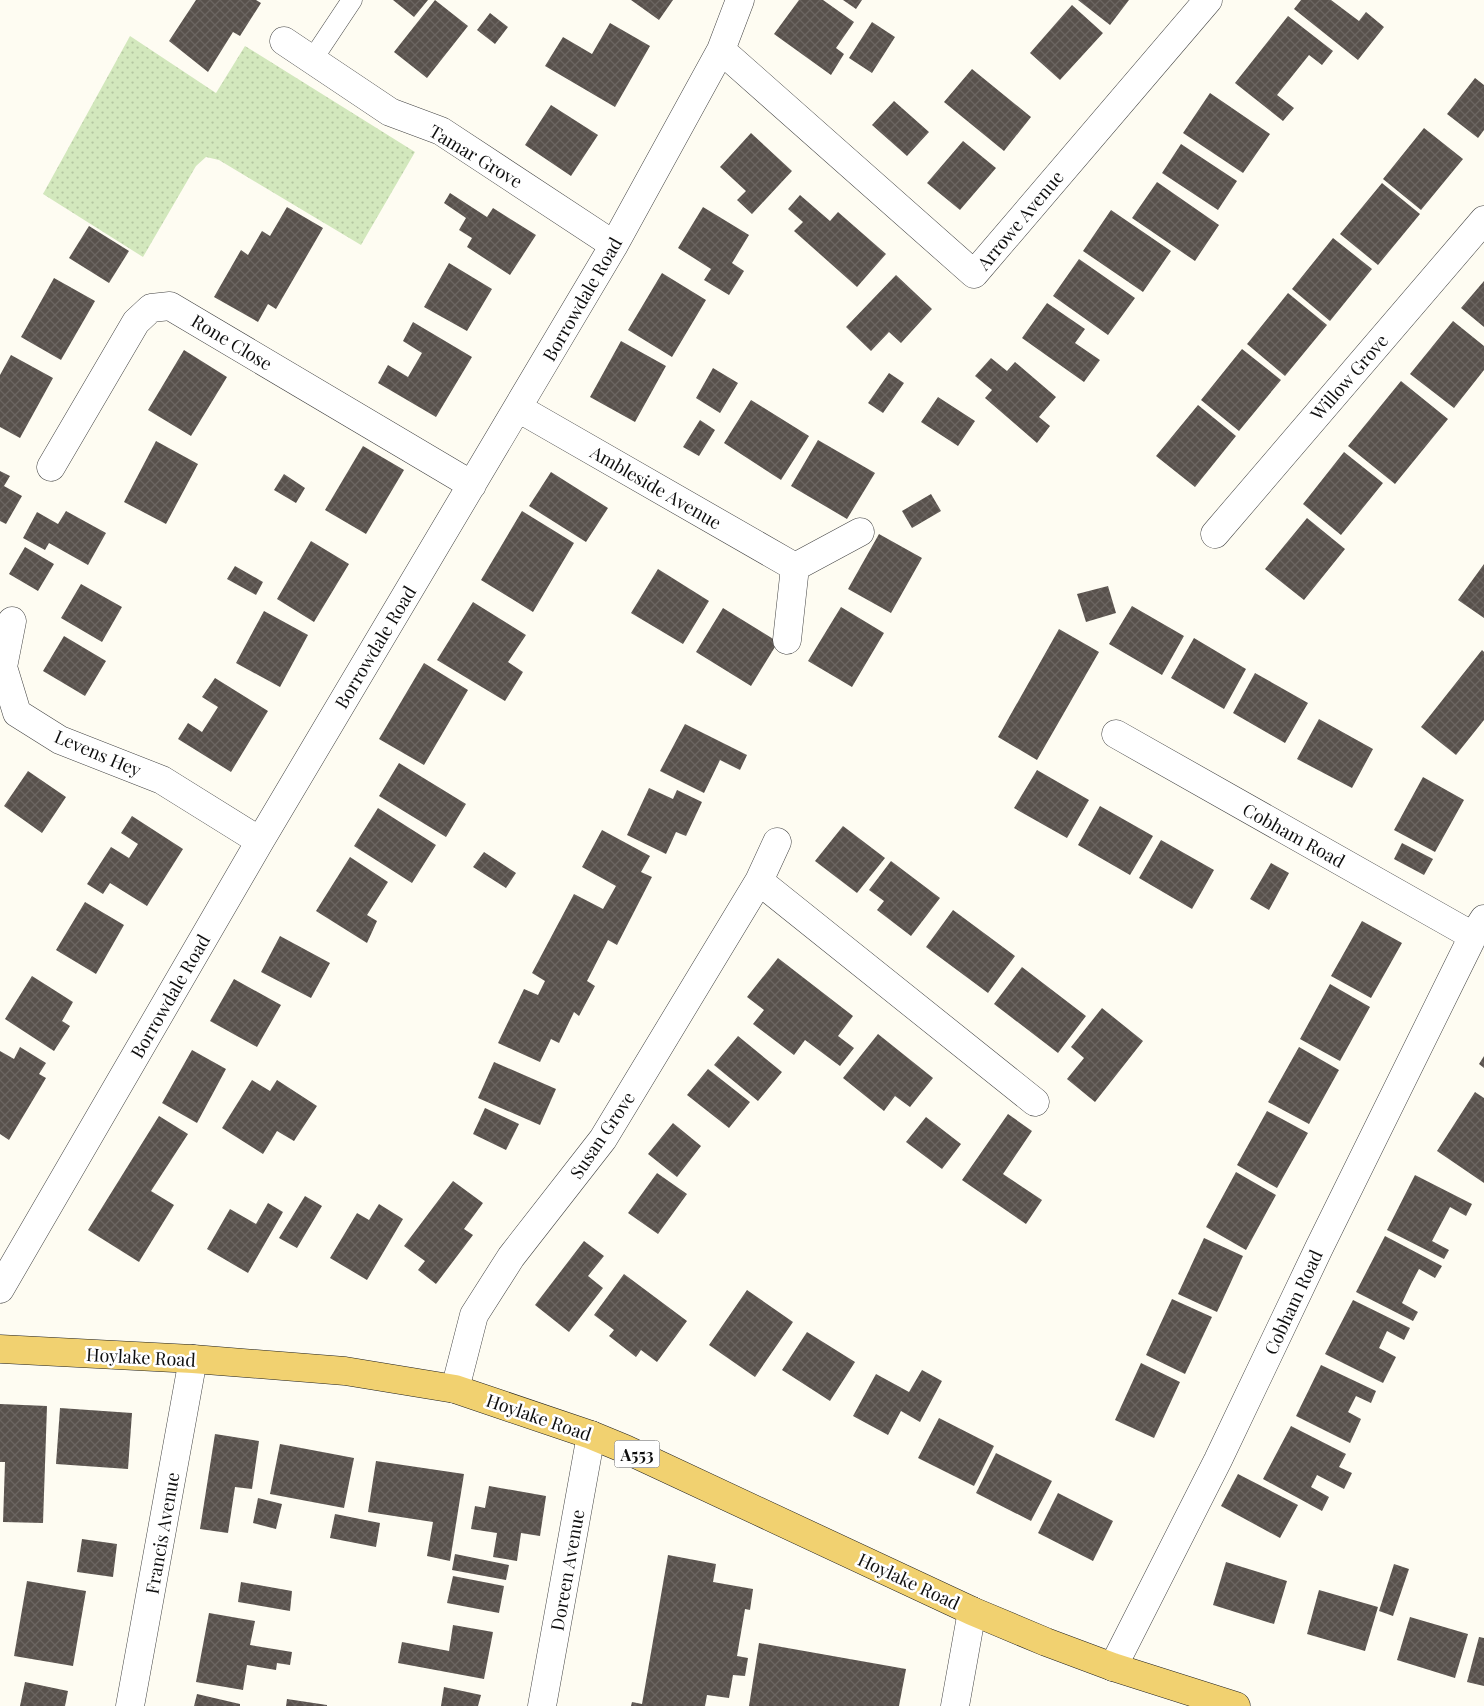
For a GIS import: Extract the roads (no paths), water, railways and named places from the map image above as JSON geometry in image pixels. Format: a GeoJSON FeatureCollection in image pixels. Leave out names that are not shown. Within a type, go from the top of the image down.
{"type":"FeatureCollection","features":[{"type":"Feature","properties":{"kind":"main road","name":"Hoylake Road"},"geometry":{"type":"LineString","coordinates":[[0,1349],[193,1359],[345,1371],[455,1389],[591,1435],[625,1449],[972,1611],[1046,1642],[1113,1667],[1236,1706]]}},
{"type":"Feature","properties":{"kind":"street","name":"Borrowdale Road"},"geometry":{"type":"LineString","coordinates":[[0,1289],[260,841],[614,245],[721,50],[740,0]]}},
{"type":"Feature","properties":{"kind":"street","name":"Arrowe Avenue"},"geometry":{"type":"LineString","coordinates":[[721,50],[974,274],[1208,0]]}},
{"type":"Feature","properties":{"kind":"street","name":"Tamar Grove"},"geometry":{"type":"LineString","coordinates":[[284,41],[390,112],[442,131],[614,245]]}},
{"type":"Feature","properties":{"kind":"street","name":"Willow Grove"},"geometry":{"type":"LineString","coordinates":[[1215,534],[1484,220]]}},
{"type":"Feature","properties":{"kind":"street","name":"Rone Close"},"geometry":{"type":"LineString","coordinates":[[51,467],[136,322],[151,308],[170,306],[472,485]]}},
{"type":"Feature","properties":{"kind":"street","name":"Ambleside Avenue"},"geometry":{"type":"LineString","coordinates":[[518,408],[795,567]]}},
{"type":"Feature","properties":{"kind":"street"},"geometry":{"type":"LineString","coordinates":[[787,640],[795,567],[860,532]]}},
{"type":"Feature","properties":{"kind":"street","name":"Levens Hey"},"geometry":{"type":"LineString","coordinates":[[12,622],[3,667],[17,713],[60,740],[162,780],[260,841]]}},
{"type":"Feature","properties":{"kind":"street","name":"Cobham Road"},"geometry":{"type":"LineString","coordinates":[[1113,1667],[1218,1460],[1319,1248],[1479,927],[1116,734]]}},
{"type":"Feature","properties":{"kind":"street","name":"Susan Grove"},"geometry":{"type":"LineString","coordinates":[[455,1389],[474,1315],[511,1257],[603,1139],[759,881],[777,842]]}},
{"type":"Feature","properties":{"kind":"street"},"geometry":{"type":"LineString","coordinates":[[759,881],[1035,1102]]}},
{"type":"Feature","properties":{"kind":"street","name":"Francis Avenue"},"geometry":{"type":"LineString","coordinates":[[130,1706],[193,1359]]}},
{"type":"Feature","properties":{"kind":"street","name":"Doreen Avenue"},"geometry":{"type":"LineString","coordinates":[[542,1706],[591,1435]]}},
{"type":"Feature","properties":{"kind":"street"},"geometry":{"type":"LineString","coordinates":[[955,1706],[972,1611]]}},
{"type":"Feature","properties":{"kind":"lane"},"geometry":{"type":"LineString","coordinates":[[312,60],[352,0]]}}]}
